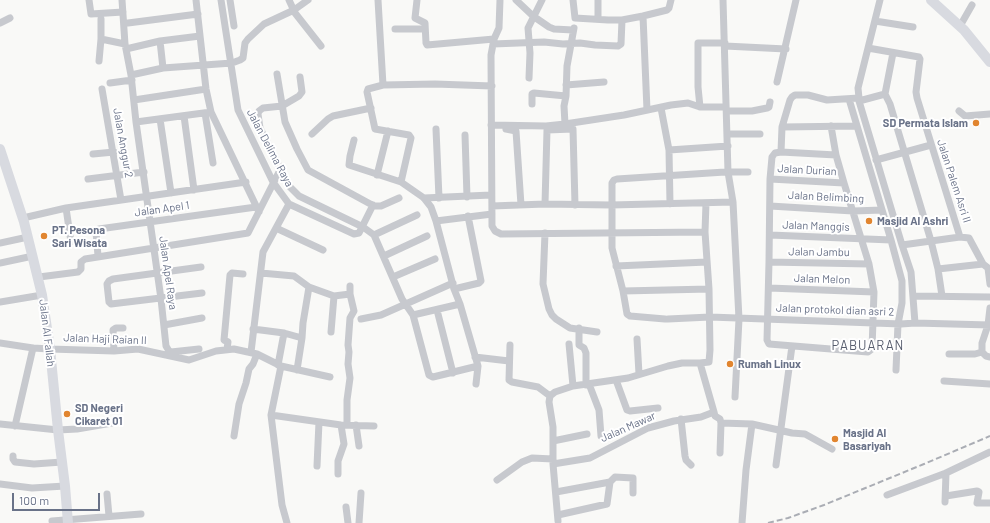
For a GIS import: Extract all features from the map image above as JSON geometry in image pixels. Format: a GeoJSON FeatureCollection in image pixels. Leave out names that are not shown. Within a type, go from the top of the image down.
{"type":"FeatureCollection","features":[{"type":"Feature","properties":{"kind":"street"},"geometry":{"type":"LineString","coordinates":[[89,0],[91,14],[123,12]]}},
{"type":"Feature","properties":{"kind":"street","name":"Jalan Apel Raya"},"geometry":{"type":"LineString","coordinates":[[123,0],[126,47],[132,77],[136,122],[144,172],[166,346],[169,351],[174,352],[199,349]]}},
{"type":"Feature","properties":{"kind":"street"},"geometry":{"type":"LineString","coordinates":[[196,0],[204,65],[213,163]]}},
{"type":"Feature","properties":{"kind":"street","name":"Jalan Delima Raya"},"geometry":{"type":"LineString","coordinates":[[221,0],[238,110],[273,182],[289,204],[352,233],[361,229]]}},
{"type":"Feature","properties":{"kind":"street"},"geometry":{"type":"LineString","coordinates":[[230,0],[234,26]]}},
{"type":"Feature","properties":{"kind":"street"},"geometry":{"type":"LineString","coordinates":[[288,0],[321,46]]}},
{"type":"Feature","properties":{"kind":"street"},"geometry":{"type":"LineString","coordinates":[[110,83],[163,68],[231,63],[240,60],[243,58],[248,39],[264,24],[294,10],[308,0]]}},
{"type":"Feature","properties":{"kind":"street"},"geometry":{"type":"LineString","coordinates":[[378,0],[383,85]]}},
{"type":"Feature","properties":{"kind":"street"},"geometry":{"type":"LineString","coordinates":[[417,0],[415,18],[424,22],[426,43],[429,46],[494,42],[529,44],[544,42],[563,44],[580,43],[618,46],[621,44],[622,20]]}},
{"type":"Feature","properties":{"kind":"street"},"geometry":{"type":"LineString","coordinates":[[500,0],[499,28],[494,42],[492,55],[491,195],[492,226],[495,231],[501,234],[705,232]]}},
{"type":"Feature","properties":{"kind":"street"},"geometry":{"type":"LineString","coordinates":[[516,0],[533,16],[554,29],[573,29],[567,66],[566,96],[564,106],[566,124]]}},
{"type":"Feature","properties":{"kind":"street"},"geometry":{"type":"LineString","coordinates":[[529,78],[528,28],[542,0]]}},
{"type":"Feature","properties":{"kind":"street"},"geometry":{"type":"LineString","coordinates":[[573,0],[575,18],[622,20],[667,10],[670,6],[671,0]]}},
{"type":"Feature","properties":{"kind":"street"},"geometry":{"type":"LineString","coordinates":[[598,0],[598,19]]}},
{"type":"Feature","properties":{"kind":"street"},"geometry":{"type":"LineString","coordinates":[[723,0],[728,172],[733,202],[739,319],[735,397]]}},
{"type":"Feature","properties":{"kind":"street"},"geometry":{"type":"LineString","coordinates":[[777,82],[786,49],[796,0]]}},
{"type":"Feature","properties":{"kind":"street"},"geometry":{"type":"LineString","coordinates":[[880,0],[855,99],[857,126],[902,281],[902,303],[906,324]]}},
{"type":"Feature","properties":{"kind":"street"},"geometry":{"type":"LineString","coordinates":[[931,0],[960,26],[990,62]]}},
{"type":"Feature","properties":{"kind":"street"},"geometry":{"type":"LineString","coordinates":[[960,26],[972,5]]}},
{"type":"Feature","properties":{"kind":"street"},"geometry":{"type":"LineString","coordinates":[[128,24],[198,14]]}},
{"type":"Feature","properties":{"kind":"street"},"geometry":{"type":"LineString","coordinates":[[643,16],[647,110]]}},
{"type":"Feature","properties":{"kind":"street"},"geometry":{"type":"LineString","coordinates":[[0,23],[10,18]]}},
{"type":"Feature","properties":{"kind":"street"},"geometry":{"type":"LineString","coordinates":[[99,61],[101,19]]}},
{"type":"Feature","properties":{"kind":"street"},"geometry":{"type":"LineString","coordinates":[[875,21],[913,27]]}},
{"type":"Feature","properties":{"kind":"street"},"geometry":{"type":"LineString","coordinates":[[395,29],[425,29]]}},
{"type":"Feature","properties":{"kind":"street"},"geometry":{"type":"LineString","coordinates":[[101,39],[126,47],[200,36]]}},
{"type":"Feature","properties":{"kind":"street"},"geometry":{"type":"LineString","coordinates":[[160,41],[163,68]]}},
{"type":"Feature","properties":{"kind":"street"},"geometry":{"type":"LineString","coordinates":[[700,107],[698,87],[698,42],[786,49]]}},
{"type":"Feature","properties":{"kind":"street"},"geometry":{"type":"LineString","coordinates":[[868,48],[893,53],[884,94],[890,104],[931,241],[938,268],[942,296]]}},
{"type":"Feature","properties":{"kind":"street","name":"Jalan Palem Asri II"},"geometry":{"type":"LineString","coordinates":[[893,53],[919,57],[921,61],[916,92],[960,237]]}},
{"type":"Feature","properties":{"kind":"street"},"geometry":{"type":"LineString","coordinates":[[277,74],[285,122],[308,170],[373,205],[381,206],[399,198]]}},
{"type":"Feature","properties":{"kind":"street"},"geometry":{"type":"LineString","coordinates":[[300,77],[302,92],[299,96],[282,106],[261,110],[258,119],[260,128],[289,186],[299,196],[374,235],[406,304],[413,315],[429,375],[433,377],[478,366]]}},
{"type":"Feature","properties":{"kind":"street"},"geometry":{"type":"LineString","coordinates":[[566,85],[604,82]]}},
{"type":"Feature","properties":{"kind":"street"},"geometry":{"type":"LineString","coordinates":[[401,182],[411,138],[409,135],[375,129],[367,92],[368,89],[383,85],[435,84],[492,86]]}},
{"type":"Feature","properties":{"kind":"street","name":"Jalan Anggur 2"},"geometry":{"type":"LineString","coordinates":[[102,89],[122,200]]}},
{"type":"Feature","properties":{"kind":"street"},"geometry":{"type":"LineString","coordinates":[[134,100],[206,89]]}},
{"type":"Feature","properties":{"kind":"street"},"geometry":{"type":"LineString","coordinates":[[532,104],[532,95],[534,93],[566,96]]}},
{"type":"Feature","properties":{"kind":"street"},"geometry":{"type":"LineString","coordinates":[[781,152],[782,126],[790,100],[795,95],[808,95],[827,100],[855,99],[884,94]]}},
{"type":"Feature","properties":{"kind":"street"},"geometry":{"type":"LineString","coordinates":[[855,99],[911,272],[914,296],[896,370]]}},
{"type":"Feature","properties":{"kind":"street"},"geometry":{"type":"LineString","coordinates":[[491,128],[546,126],[586,122],[688,103],[700,107],[752,111],[767,108],[770,102]]}},
{"type":"Feature","properties":{"kind":"street"},"geometry":{"type":"LineString","coordinates":[[312,134],[333,116],[371,108]]}},
{"type":"Feature","properties":{"kind":"street"},"geometry":{"type":"LineString","coordinates":[[661,108],[669,150],[670,204]]}},
{"type":"Feature","properties":{"kind":"street"},"geometry":{"type":"LineString","coordinates":[[960,111],[965,116],[990,114]]}},
{"type":"Feature","properties":{"kind":"street"},"geometry":{"type":"LineString","coordinates":[[208,112],[246,182],[258,209]]}},
{"type":"Feature","properties":{"kind":"street"},"geometry":{"type":"LineString","coordinates":[[136,122],[208,112]]}},
{"type":"Feature","properties":{"kind":"street"},"geometry":{"type":"LineString","coordinates":[[184,116],[194,190]]}},
{"type":"Feature","properties":{"kind":"street"},"geometry":{"type":"LineString","coordinates":[[160,119],[171,193]]}},
{"type":"Feature","properties":{"kind":"street"},"geometry":{"type":"LineString","coordinates":[[782,126],[857,126]]}},
{"type":"Feature","properties":{"kind":"street"},"geometry":{"type":"LineString","coordinates":[[831,126],[836,155],[869,264],[874,292],[872,349],[868,352],[769,344],[767,340],[770,180],[772,157],[781,152],[836,155]]}},
{"type":"Feature","properties":{"kind":"street"},"geometry":{"type":"LineString","coordinates":[[491,128],[514,129],[516,131],[521,205]]}},
{"type":"Feature","properties":{"kind":"street"},"geometry":{"type":"LineString","coordinates":[[436,129],[439,198]]}},
{"type":"Feature","properties":{"kind":"street"},"geometry":{"type":"LineString","coordinates":[[546,204],[547,130],[573,129],[575,205]]}},
{"type":"Feature","properties":{"kind":"street"},"geometry":{"type":"LineString","coordinates":[[377,175],[388,131]]}},
{"type":"Feature","properties":{"kind":"street"},"geometry":{"type":"LineString","coordinates":[[728,134],[760,134]]}},
{"type":"Feature","properties":{"kind":"street"},"geometry":{"type":"LineString","coordinates":[[465,135],[467,197]]}},
{"type":"Feature","properties":{"kind":"street"},"geometry":{"type":"LineString","coordinates":[[354,140],[349,165],[401,182],[424,198],[431,207],[478,366],[476,384]]}},
{"type":"Feature","properties":{"kind":"street"},"geometry":{"type":"LineString","coordinates":[[876,160],[931,145]]}},
{"type":"Feature","properties":{"kind":"street"},"geometry":{"type":"LineString","coordinates":[[669,150],[728,146]]}},
{"type":"Feature","properties":{"kind":"street","name":"Jalan Al Fallah"},"geometry":{"type":"LineString","coordinates":[[0,150],[28,237],[42,294],[66,486],[68,521]]}},
{"type":"Feature","properties":{"kind":"street"},"geometry":{"type":"LineString","coordinates":[[93,154],[114,152]]}},
{"type":"Feature","properties":{"kind":"street"},"geometry":{"type":"LineString","coordinates":[[38,277],[78,272],[82,260],[98,256],[248,233],[258,209],[280,170]]}},
{"type":"Feature","properties":{"kind":"street"},"geometry":{"type":"LineString","coordinates":[[88,180],[144,172]]}},
{"type":"Feature","properties":{"kind":"street"},"geometry":{"type":"LineString","coordinates":[[709,289],[623,291],[612,248],[611,186],[614,180],[748,172]]}},
{"type":"Feature","properties":{"kind":"street","name":"Jalan Durian"},"geometry":{"type":"LineString","coordinates":[[770,180],[844,183]]}},
{"type":"Feature","properties":{"kind":"street"},"geometry":{"type":"LineString","coordinates":[[23,220],[68,209],[246,182]]}},
{"type":"Feature","properties":{"kind":"street"},"geometry":{"type":"LineString","coordinates":[[424,198],[491,195]]}},
{"type":"Feature","properties":{"kind":"street"},"geometry":{"type":"LineString","coordinates":[[492,206],[733,202]]}},
{"type":"Feature","properties":{"kind":"street"},"geometry":{"type":"LineString","coordinates":[[610,482],[607,504],[558,518],[553,461],[553,427],[548,402],[550,396],[555,392],[572,386],[616,380],[682,363],[709,362],[710,318],[705,232],[706,203]]}},
{"type":"Feature","properties":{"kind":"street"},"geometry":{"type":"LineString","coordinates":[[234,436],[239,404],[249,369],[253,365],[253,329],[263,252],[289,204]]}},
{"type":"Feature","properties":{"kind":"street"},"geometry":{"type":"LineString","coordinates":[[361,229],[373,205]]}},
{"type":"Feature","properties":{"kind":"street","name":"Jalan Belimbing"},"geometry":{"type":"LineString","coordinates":[[770,206],[853,211],[882,210]]}},
{"type":"Feature","properties":{"kind":"street"},"geometry":{"type":"LineString","coordinates":[[68,209],[71,242]]}},
{"type":"Feature","properties":{"kind":"street","name":"Jalan Apel 1"},"geometry":{"type":"LineString","coordinates":[[98,256],[96,235],[97,230],[102,228],[258,209]]}},
{"type":"Feature","properties":{"kind":"street"},"geometry":{"type":"LineString","coordinates":[[436,220],[492,214]]}},
{"type":"Feature","properties":{"kind":"street"},"geometry":{"type":"LineString","coordinates":[[374,235],[417,216]]}},
{"type":"Feature","properties":{"kind":"street"},"geometry":{"type":"LineString","coordinates":[[361,319],[381,315],[454,286],[479,283],[481,281],[468,216]]}},
{"type":"Feature","properties":{"kind":"street"},"geometry":{"type":"LineString","coordinates":[[276,228],[323,250]]}},
{"type":"Feature","properties":{"kind":"street"},"geometry":{"type":"LineString","coordinates":[[545,234],[544,284],[549,309],[556,319],[570,328],[579,328],[597,332]]}},
{"type":"Feature","properties":{"kind":"street","name":"Jalan Manggis"},"geometry":{"type":"LineString","coordinates":[[770,235],[891,240]]}},
{"type":"Feature","properties":{"kind":"street"},"geometry":{"type":"LineString","coordinates":[[384,256],[427,236]]}},
{"type":"Feature","properties":{"kind":"street"},"geometry":{"type":"LineString","coordinates":[[0,243],[28,237]]}},
{"type":"Feature","properties":{"kind":"street"},"geometry":{"type":"LineString","coordinates":[[902,245],[960,237],[969,238],[983,264],[988,268],[990,284]]}},
{"type":"Feature","properties":{"kind":"street"},"geometry":{"type":"LineString","coordinates":[[0,263],[33,256]]}},
{"type":"Feature","properties":{"kind":"street"},"geometry":{"type":"LineString","coordinates":[[393,277],[435,259]]}},
{"type":"Feature","properties":{"kind":"street"},"geometry":{"type":"LineString","coordinates":[[616,266],[707,262]]}},
{"type":"Feature","properties":{"kind":"street","name":"Jalan Jambu"},"geometry":{"type":"LineString","coordinates":[[769,262],[869,264]]}},
{"type":"Feature","properties":{"kind":"street"},"geometry":{"type":"LineString","coordinates":[[938,268],[983,264]]}},
{"type":"Feature","properties":{"kind":"street"},"geometry":{"type":"LineString","coordinates":[[201,267],[113,279],[109,281],[108,284],[109,302],[111,304],[202,293]]}},
{"type":"Feature","properties":{"kind":"street"},"geometry":{"type":"LineString","coordinates":[[227,349],[228,342],[224,340],[230,275],[232,273],[243,274]]}},
{"type":"Feature","properties":{"kind":"street"},"geometry":{"type":"LineString","coordinates":[[261,273],[294,276],[308,287],[334,296],[350,294]]}},
{"type":"Feature","properties":{"kind":"street"},"geometry":{"type":"LineString","coordinates":[[338,474],[339,457],[344,447],[344,425],[350,378],[348,345],[350,318],[354,313],[350,286]]}},
{"type":"Feature","properties":{"kind":"street"},"geometry":{"type":"LineString","coordinates":[[297,370],[308,287]]}},
{"type":"Feature","properties":{"kind":"street","name":"Jalan Melon"},"geometry":{"type":"LineString","coordinates":[[769,288],[874,292]]}},
{"type":"Feature","properties":{"kind":"street","name":"Jalan protokol dian asri 2"},"geometry":{"type":"LineString","coordinates":[[623,291],[628,316],[667,319],[768,319],[906,324],[989,325]]}},
{"type":"Feature","properties":{"kind":"street"},"geometry":{"type":"LineString","coordinates":[[0,302],[42,294]]}},
{"type":"Feature","properties":{"kind":"street"},"geometry":{"type":"LineString","coordinates":[[331,332],[334,296]]}},
{"type":"Feature","properties":{"kind":"street"},"geometry":{"type":"LineString","coordinates":[[914,296],[990,297]]}},
{"type":"Feature","properties":{"kind":"street"},"geometry":{"type":"LineString","coordinates":[[413,315],[460,304]]}},
{"type":"Feature","properties":{"kind":"street"},"geometry":{"type":"LineString","coordinates":[[990,308],[989,325],[982,343],[982,352],[986,356],[990,356]]}},
{"type":"Feature","properties":{"kind":"street"},"geometry":{"type":"LineString","coordinates":[[436,310],[453,373]]}},
{"type":"Feature","properties":{"kind":"street"},"geometry":{"type":"LineString","coordinates":[[164,325],[202,318]]}},
{"type":"Feature","properties":{"kind":"street"},"geometry":{"type":"LineString","coordinates":[[114,351],[113,330],[116,328],[123,328]]}},
{"type":"Feature","properties":{"kind":"street"},"geometry":{"type":"LineString","coordinates":[[579,328],[579,345],[584,348],[586,353],[588,384],[599,410],[601,436]]}},
{"type":"Feature","properties":{"kind":"street"},"geometry":{"type":"LineString","coordinates":[[253,329],[284,333],[302,338]]}},
{"type":"Feature","properties":{"kind":"street"},"geometry":{"type":"LineString","coordinates":[[284,333],[280,366],[271,415],[282,505],[286,523]]}},
{"type":"Feature","properties":{"kind":"street"},"geometry":{"type":"LineString","coordinates":[[637,339],[639,374]]}},
{"type":"Feature","properties":{"kind":"street","name":"Jalan Haji Raian II"},"geometry":{"type":"LineString","coordinates":[[0,343],[50,349],[114,351],[138,349],[189,360],[195,359],[207,353],[227,349],[254,353],[280,366],[330,377]]}},
{"type":"Feature","properties":{"kind":"street"},"geometry":{"type":"LineString","coordinates":[[570,344],[572,386]]}},
{"type":"Feature","properties":{"kind":"street"},"geometry":{"type":"LineString","coordinates":[[510,345],[508,377],[510,381],[538,387],[550,396]]}},
{"type":"Feature","properties":{"kind":"street"},"geometry":{"type":"LineString","coordinates":[[776,465],[792,346]]}},
{"type":"Feature","properties":{"kind":"street"},"geometry":{"type":"LineString","coordinates":[[15,426],[33,348]]}},
{"type":"Feature","properties":{"kind":"street"},"geometry":{"type":"LineString","coordinates":[[949,354],[975,354],[982,352]]}},
{"type":"Feature","properties":{"kind":"street"},"geometry":{"type":"LineString","coordinates":[[475,357],[509,360]]}},
{"type":"Feature","properties":{"kind":"street"},"geometry":{"type":"LineString","coordinates":[[700,363],[715,416],[720,419],[721,423],[720,453]]}},
{"type":"Feature","properties":{"kind":"street"},"geometry":{"type":"LineString","coordinates":[[616,380],[627,410],[658,408]]}},
{"type":"Feature","properties":{"kind":"street"},"geometry":{"type":"LineString","coordinates":[[944,381],[990,384]]}},
{"type":"Feature","properties":{"kind":"street","name":"Jalan Mawar"},"geometry":{"type":"LineString","coordinates":[[497,480],[522,462],[532,458],[553,461],[590,458],[648,428],[681,419],[702,417],[714,412]]}},
{"type":"Feature","properties":{"kind":"street"},"geometry":{"type":"LineString","coordinates":[[271,415],[344,425],[374,426]]}},
{"type":"Feature","properties":{"kind":"street"},"geometry":{"type":"LineString","coordinates":[[681,419],[685,456],[686,460],[691,465]]}},
{"type":"Feature","properties":{"kind":"street"},"geometry":{"type":"LineString","coordinates":[[317,466],[319,422]]}},
{"type":"Feature","properties":{"kind":"street"},"geometry":{"type":"LineString","coordinates":[[721,423],[752,424],[792,433],[805,434],[832,449]]}},
{"type":"Feature","properties":{"kind":"street"},"geometry":{"type":"LineString","coordinates":[[0,424],[58,430],[112,424]]}},
{"type":"Feature","properties":{"kind":"street"},"geometry":{"type":"LineString","coordinates":[[742,523],[746,470],[752,424]]}},
{"type":"Feature","properties":{"kind":"street"},"geometry":{"type":"LineString","coordinates":[[356,426],[358,446]]}},
{"type":"Feature","properties":{"kind":"street"},"geometry":{"type":"LineString","coordinates":[[553,441],[587,434]]}},
{"type":"Feature","properties":{"kind":"street"},"geometry":{"type":"LineString","coordinates":[[887,495],[946,473],[990,452]]}},
{"type":"Feature","properties":{"kind":"street"},"geometry":{"type":"LineString","coordinates":[[13,456],[13,459],[16,462],[34,464],[62,462]]}},
{"type":"Feature","properties":{"kind":"street"},"geometry":{"type":"LineString","coordinates":[[946,473],[946,499],[976,491],[979,492],[978,503],[990,503]]}},
{"type":"Feature","properties":{"kind":"street"},"geometry":{"type":"LineString","coordinates":[[556,492],[610,482],[616,477],[632,477],[633,493]]}},
{"type":"Feature","properties":{"kind":"street"},"geometry":{"type":"LineString","coordinates":[[0,484],[27,487],[66,486]]}},
{"type":"Feature","properties":{"kind":"street"},"geometry":{"type":"LineString","coordinates":[[107,494],[109,516]]}},
{"type":"Feature","properties":{"kind":"street"},"geometry":{"type":"LineString","coordinates":[[359,523],[360,494]]}},
{"type":"Feature","properties":{"kind":"street"},"geometry":{"type":"LineString","coordinates":[[346,507],[348,523]]}},
{"type":"Feature","properties":{"kind":"street"},"geometry":{"type":"LineString","coordinates":[[52,521],[68,521],[141,514]]}},
{"type":"Feature","properties":{"kind":"railway"},"geometry":{"type":"LineString","coordinates":[[768,523],[788,518],[824,505],[990,436]]}},
{"type":"Feature","properties":{"kind":"place","name":"SD Permata Islam"},"geometry":{"type":"Point","coordinates":[976,123]}},
{"type":"Feature","properties":{"kind":"place","name":"Masjid Al Ashri"},"geometry":{"type":"Point","coordinates":[869,221]}},
{"type":"Feature","properties":{"kind":"place","name":"PT. Pesona Sari Wisata"},"geometry":{"type":"Point","coordinates":[44,236]}},
{"type":"Feature","properties":{"kind":"place","name":"Rumah Linux"},"geometry":{"type":"Point","coordinates":[730,364]}},
{"type":"Feature","properties":{"kind":"place","name":"SD Negeri Cikaret 01"},"geometry":{"type":"Point","coordinates":[67,414]}},
{"type":"Feature","properties":{"kind":"place","name":"Masjid Al Basariyah"},"geometry":{"type":"Point","coordinates":[835,439]}},
{"type":"Feature","properties":{"kind":"district","name":"PABUARAN"},"geometry":{"type":"Point","coordinates":[868,346]}}]}
